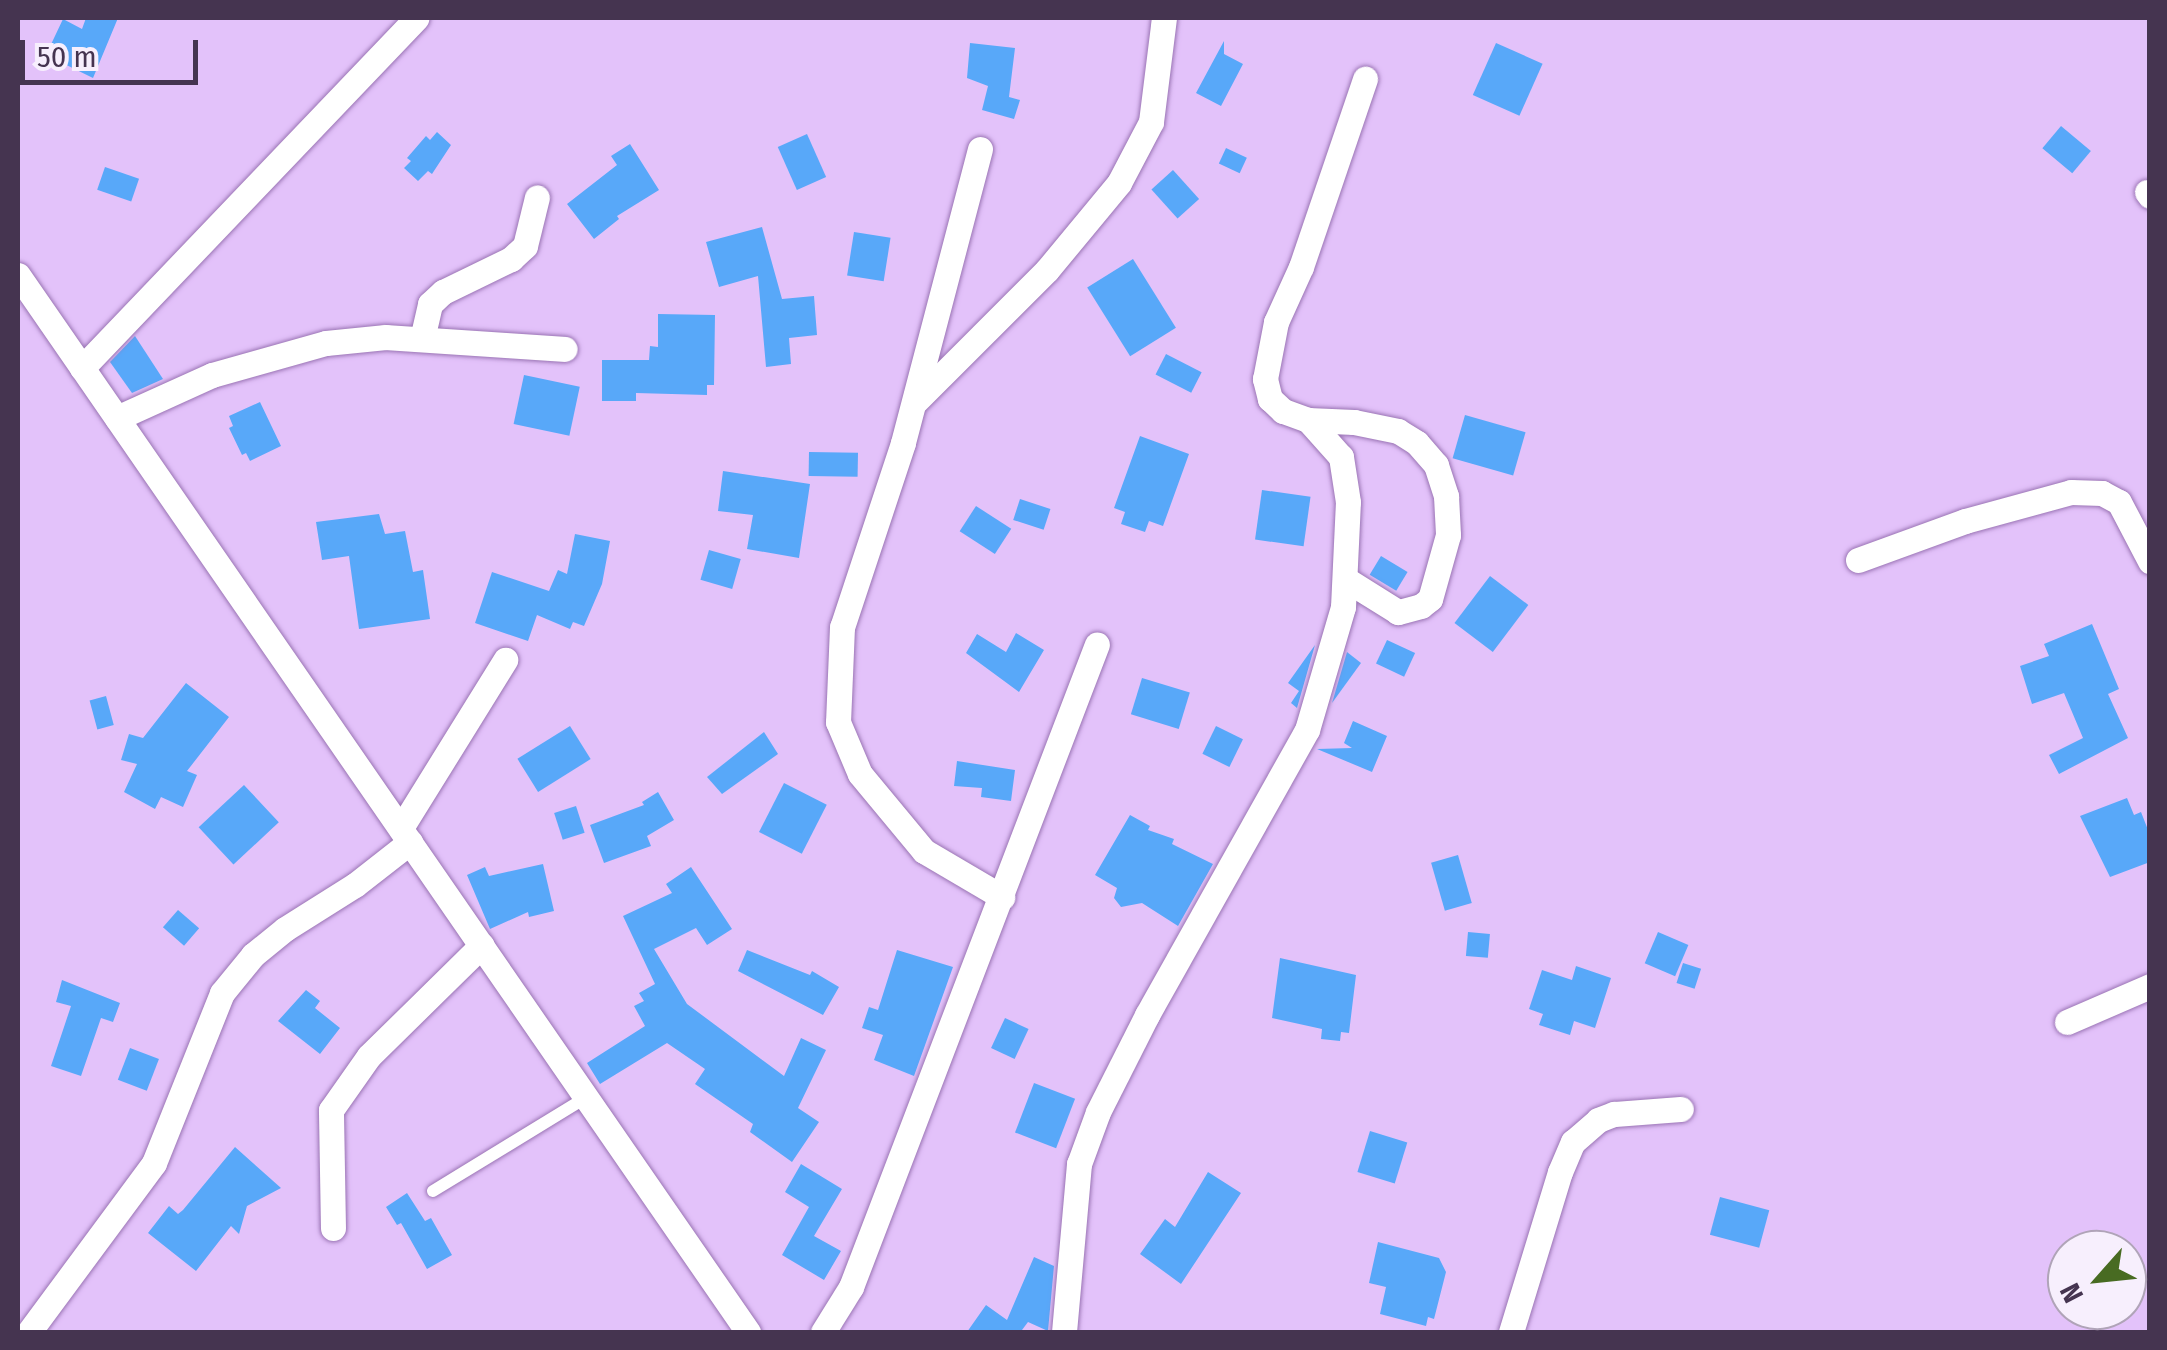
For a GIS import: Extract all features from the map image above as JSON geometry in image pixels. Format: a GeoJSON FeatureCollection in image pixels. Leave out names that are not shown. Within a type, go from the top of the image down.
{"type":"FeatureCollection","features":[{"type":"Feature","properties":{"kind":"street"},"geometry":{"type":"LineString","coordinates":[[82,368],[417,18]]}},
{"type":"Feature","properties":{"kind":"street"},"geometry":{"type":"LineString","coordinates":[[914,402],[1048,270],[1120,183],[1151,122],[1164,18]]}},
{"type":"Feature","properties":{"kind":"street"},"geometry":{"type":"LineString","coordinates":[[1345,580],[1398,612],[1421,606],[1430,598],[1448,535],[1446,496],[1436,465],[1398,431],[1354,422],[1308,420],[1284,411],[1270,399],[1265,379],[1276,322],[1301,266],[1365,79]]}},
{"type":"Feature","properties":{"kind":"street"},"geometry":{"type":"LineString","coordinates":[[980,148],[914,402],[842,627],[838,722],[860,774],[924,851],[1002,897]]}},
{"type":"Feature","properties":{"kind":"street"},"geometry":{"type":"LineString","coordinates":[[422,339],[430,304],[443,292],[511,259],[525,246],[537,197]]}},
{"type":"Feature","properties":{"kind":"street"},"geometry":{"type":"LineString","coordinates":[[18,275],[25,302],[82,368],[748,1332]]}},
{"type":"Feature","properties":{"kind":"street"},"geometry":{"type":"LineString","coordinates":[[117,418],[212,375],[275,355],[366,339],[565,349]]}},
{"type":"Feature","properties":{"kind":"street"},"geometry":{"type":"LineString","coordinates":[[1064,1332],[1079,1164],[1098,1112],[1147,1015],[1307,730],[1343,606],[1348,502],[1341,458],[1308,420]]}},
{"type":"Feature","properties":{"kind":"street"},"geometry":{"type":"LineString","coordinates":[[1858,560],[1966,520],[2071,492],[2102,492],[2118,502],[2150,561]]}},
{"type":"Feature","properties":{"kind":"street"},"geometry":{"type":"LineString","coordinates":[[823,1332],[851,1287],[1097,644]]}},
{"type":"Feature","properties":{"kind":"street"},"geometry":{"type":"LineString","coordinates":[[29,1332],[154,1163],[222,993],[253,956],[285,929],[355,885],[406,834],[506,660]]}},
{"type":"Feature","properties":{"kind":"street"},"geometry":{"type":"LineString","coordinates":[[334,1228],[328,1132],[331,1110],[369,1056],[482,945]]}},
{"type":"Feature","properties":{"kind":"street"},"geometry":{"type":"LineString","coordinates":[[2067,1022],[2150,986]]}},
{"type":"Feature","properties":{"kind":"street"},"geometry":{"type":"LineString","coordinates":[[1511,1332],[1560,1172],[1574,1142],[1598,1120],[1614,1114],[1681,1109]]}},
{"type":"Feature","properties":{"kind":"lane"},"geometry":{"type":"LineString","coordinates":[[434,1191],[587,1097]]}},
{"type":"Feature","properties":{"kind":"building"},"geometry":{"type":"Polygon","coordinates":[[[86,18],[118,18],[93,78],[46,55],[63,19],[82,29],[86,18]]]}},
{"type":"Feature","properties":{"kind":"building"},"geometry":{"type":"Polygon","coordinates":[[[1224,41],[1224,54],[1243,64],[1221,106],[1196,93],[1224,41]]]}},
{"type":"Feature","properties":{"kind":"building"},"geometry":{"type":"Polygon","coordinates":[[[970,43],[1015,48],[1009,97],[1020,100],[1014,119],[982,110],[988,86],[967,78],[970,43]]]}},
{"type":"Feature","properties":{"kind":"building"},"geometry":{"type":"Polygon","coordinates":[[[1496,43],[1543,64],[1519,116],[1473,95],[1496,43]]]}},
{"type":"Feature","properties":{"kind":"building"},"geometry":{"type":"Polygon","coordinates":[[[2061,126],[2091,151],[2072,173],[2042,148],[2061,126]]]}},
{"type":"Feature","properties":{"kind":"building"},"geometry":{"type":"Polygon","coordinates":[[[437,132],[451,145],[432,174],[428,171],[418,181],[404,168],[411,161],[407,158],[426,136],[430,140],[437,132]]]}},
{"type":"Feature","properties":{"kind":"building"},"geometry":{"type":"Polygon","coordinates":[[[807,134],[826,177],[797,190],[778,147],[807,134]]]}},
{"type":"Feature","properties":{"kind":"building"},"geometry":{"type":"Polygon","coordinates":[[[630,144],[659,190],[617,216],[619,219],[594,239],[567,204],[617,165],[611,156],[630,144]]]}},
{"type":"Feature","properties":{"kind":"building"},"geometry":{"type":"Polygon","coordinates":[[[1226,148],[1247,158],[1240,173],[1219,163],[1226,148]]]}},
{"type":"Feature","properties":{"kind":"building"},"geometry":{"type":"Polygon","coordinates":[[[105,167],[139,179],[131,201],[97,190],[105,167]]]}},
{"type":"Feature","properties":{"kind":"building"},"geometry":{"type":"Polygon","coordinates":[[[1173,170],[1199,199],[1178,218],[1151,189],[1173,170]]]}},
{"type":"Feature","properties":{"kind":"building"},"geometry":{"type":"Polygon","coordinates":[[[762,227],[782,299],[814,296],[817,335],[789,338],[791,364],[766,367],[758,276],[719,287],[706,242],[762,227]]]}},
{"type":"Feature","properties":{"kind":"building"},"geometry":{"type":"Polygon","coordinates":[[[854,232],[891,238],[884,281],[847,275],[854,232]]]}},
{"type":"Feature","properties":{"kind":"building"},"geometry":{"type":"Polygon","coordinates":[[[1133,259],[1176,328],[1130,356],[1087,288],[1133,259]]]}},
{"type":"Feature","properties":{"kind":"building"},"geometry":{"type":"Polygon","coordinates":[[[658,314],[715,315],[714,385],[707,385],[707,395],[636,393],[636,401],[602,401],[602,360],[649,360],[650,346],[658,347],[658,314]]]}},
{"type":"Feature","properties":{"kind":"building"},"geometry":{"type":"Polygon","coordinates":[[[135,336],[163,379],[132,393],[110,362],[135,336]]]}},
{"type":"Feature","properties":{"kind":"building"},"geometry":{"type":"Polygon","coordinates":[[[1166,354],[1202,372],[1191,393],[1156,374],[1166,354]]]}},
{"type":"Feature","properties":{"kind":"building"},"geometry":{"type":"Polygon","coordinates":[[[524,375],[580,387],[569,436],[514,424],[524,375]]]}},
{"type":"Feature","properties":{"kind":"building"},"geometry":{"type":"Polygon","coordinates":[[[260,402],[281,446],[250,461],[246,453],[242,455],[229,428],[233,426],[229,416],[260,402]]]}},
{"type":"Feature","properties":{"kind":"building"},"geometry":{"type":"Polygon","coordinates":[[[1465,415],[1526,432],[1513,476],[1453,458],[1465,415]]]}},
{"type":"Feature","properties":{"kind":"building"},"geometry":{"type":"Polygon","coordinates":[[[1140,436],[1189,454],[1163,526],[1149,521],[1145,532],[1121,524],[1125,512],[1114,508],[1140,436]]]}},
{"type":"Feature","properties":{"kind":"building"},"geometry":{"type":"Polygon","coordinates":[[[809,452],[858,453],[858,477],[809,476],[809,452]]]}},
{"type":"Feature","properties":{"kind":"building"},"geometry":{"type":"Polygon","coordinates":[[[723,471],[810,484],[799,558],[747,549],[753,515],[718,511],[723,471]]]}},
{"type":"Feature","properties":{"kind":"building"},"geometry":{"type":"Polygon","coordinates":[[[1262,490],[1311,497],[1304,546],[1255,540],[1262,490]]]}},
{"type":"Feature","properties":{"kind":"building"},"geometry":{"type":"Polygon","coordinates":[[[1020,499],[1050,509],[1044,530],[1013,520],[1020,499]]]}},
{"type":"Feature","properties":{"kind":"building"},"geometry":{"type":"Polygon","coordinates":[[[976,506],[1011,529],[995,554],[960,531],[976,506]]]}},
{"type":"Feature","properties":{"kind":"building"},"geometry":{"type":"Polygon","coordinates":[[[379,514],[385,534],[405,531],[413,572],[423,570],[430,619],[359,629],[349,556],[322,560],[316,522],[379,514]]]}},
{"type":"Feature","properties":{"kind":"building"},"geometry":{"type":"Polygon","coordinates":[[[575,534],[610,541],[602,584],[584,626],[573,622],[570,629],[537,615],[528,641],[475,623],[492,572],[549,591],[558,570],[567,574],[575,534]]]}},
{"type":"Feature","properties":{"kind":"building"},"geometry":{"type":"Polygon","coordinates":[[[709,550],[741,559],[732,589],[700,580],[709,550]]]}},
{"type":"Feature","properties":{"kind":"building"},"geometry":{"type":"Polygon","coordinates":[[[1381,556],[1408,572],[1396,591],[1370,575],[1381,556]]]}},
{"type":"Feature","properties":{"kind":"building"},"geometry":{"type":"Polygon","coordinates":[[[1490,576],[1528,605],[1493,652],[1454,623],[1490,576]]]}},
{"type":"Feature","properties":{"kind":"building"},"geometry":{"type":"Polygon","coordinates":[[[2092,624],[2119,689],[2108,694],[2128,738],[2059,774],[2049,755],[2083,738],[2064,693],[2032,704],[2020,666],[2049,656],[2044,644],[2092,624]]]}},
{"type":"Feature","properties":{"kind":"building"},"geometry":{"type":"Polygon","coordinates":[[[1016,633],[1044,650],[1019,692],[966,653],[977,634],[1006,652],[1016,633]]]}},
{"type":"Feature","properties":{"kind":"building"},"geometry":{"type":"Polygon","coordinates":[[[1387,640],[1415,653],[1404,677],[1376,664],[1387,640]]]}},
{"type":"Feature","properties":{"kind":"building"},"geometry":{"type":"Polygon","coordinates":[[[1315,645],[1297,708],[1291,703],[1299,691],[1288,683],[1315,645]]]}},
{"type":"Feature","properties":{"kind":"building"},"geometry":{"type":"Polygon","coordinates":[[[1347,652],[1361,663],[1332,703],[1347,652]]]}},
{"type":"Feature","properties":{"kind":"building"},"geometry":{"type":"Polygon","coordinates":[[[1142,678],[1190,693],[1179,729],[1131,714],[1142,678]]]}},
{"type":"Feature","properties":{"kind":"building"},"geometry":{"type":"Polygon","coordinates":[[[186,683],[229,717],[187,771],[197,775],[183,807],[161,797],[155,809],[124,792],[137,764],[121,760],[129,734],[143,738],[186,683]]]}},
{"type":"Feature","properties":{"kind":"building"},"geometry":{"type":"Polygon","coordinates":[[[106,696],[114,725],[97,729],[90,700],[106,696]]]}},
{"type":"Feature","properties":{"kind":"building"},"geometry":{"type":"Polygon","coordinates":[[[1353,721],[1387,736],[1372,772],[1317,749],[1352,748],[1344,743],[1353,721]]]}},
{"type":"Feature","properties":{"kind":"building"},"geometry":{"type":"Polygon","coordinates":[[[570,726],[591,759],[538,792],[517,759],[570,726]]]}},
{"type":"Feature","properties":{"kind":"building"},"geometry":{"type":"Polygon","coordinates":[[[1216,726],[1243,739],[1229,767],[1202,754],[1216,726]]]}},
{"type":"Feature","properties":{"kind":"building"},"geometry":{"type":"Polygon","coordinates":[[[764,732],[778,754],[722,794],[707,777],[764,732]]]}},
{"type":"Feature","properties":{"kind":"building"},"geometry":{"type":"Polygon","coordinates":[[[957,761],[1015,770],[1011,801],[981,797],[982,788],[954,786],[957,761]]]}},
{"type":"Feature","properties":{"kind":"building"},"geometry":{"type":"Polygon","coordinates":[[[784,783],[827,805],[802,854],[759,832],[784,783]]]}},
{"type":"Feature","properties":{"kind":"building"},"geometry":{"type":"Polygon","coordinates":[[[244,785],[279,822],[233,865],[199,827],[244,785]]]}},
{"type":"Feature","properties":{"kind":"building"},"geometry":{"type":"Polygon","coordinates":[[[658,792],[674,820],[647,836],[651,846],[604,863],[590,825],[644,805],[642,802],[658,792]]]}},
{"type":"Feature","properties":{"kind":"building"},"geometry":{"type":"Polygon","coordinates":[[[2127,798],[2134,815],[2141,812],[2150,835],[2150,862],[2110,877],[2080,816],[2127,798]]]}},
{"type":"Feature","properties":{"kind":"building"},"geometry":{"type":"Polygon","coordinates":[[[576,806],[585,833],[563,840],[554,813],[576,806]]]}},
{"type":"Feature","properties":{"kind":"building"},"geometry":{"type":"Polygon","coordinates":[[[1130,815],[1150,826],[1148,830],[1174,839],[1172,844],[1213,864],[1178,926],[1142,903],[1121,907],[1114,898],[1117,888],[1095,875],[1130,815]]]}},
{"type":"Feature","properties":{"kind":"building"},"geometry":{"type":"Polygon","coordinates":[[[1458,855],[1472,903],[1445,911],[1431,863],[1458,855]]]}},
{"type":"Feature","properties":{"kind":"building"},"geometry":{"type":"Polygon","coordinates":[[[543,864],[554,911],[529,917],[528,912],[490,929],[467,875],[485,867],[489,876],[543,864]]]}},
{"type":"Feature","properties":{"kind":"building"},"geometry":{"type":"Polygon","coordinates":[[[691,867],[732,929],[707,945],[696,928],[654,949],[687,1004],[784,1076],[801,1038],[826,1050],[798,1108],[819,1122],[792,1162],[750,1132],[753,1124],[695,1084],[705,1069],[667,1043],[600,1084],[587,1063],[645,1026],[634,1006],[644,1001],[639,993],[655,984],[623,916],[672,893],[666,884],[691,867]]]}},
{"type":"Feature","properties":{"kind":"building"},"geometry":{"type":"Polygon","coordinates":[[[178,910],[199,928],[184,946],[163,927],[178,910]]]}},
{"type":"Feature","properties":{"kind":"building"},"geometry":{"type":"Polygon","coordinates":[[[1468,932],[1490,934],[1488,958],[1466,956],[1468,932]]]}},
{"type":"Feature","properties":{"kind":"building"},"geometry":{"type":"Polygon","coordinates":[[[1658,932],[1688,945],[1675,976],[1645,963],[1658,932]]]}},
{"type":"Feature","properties":{"kind":"building"},"geometry":{"type":"Polygon","coordinates":[[[747,950],[810,975],[812,971],[839,987],[823,1015],[738,971],[747,950]]]}},
{"type":"Feature","properties":{"kind":"building"},"geometry":{"type":"Polygon","coordinates":[[[897,950],[953,967],[914,1076],[874,1060],[883,1035],[862,1028],[869,1007],[878,1010],[897,950]]]}},
{"type":"Feature","properties":{"kind":"building"},"geometry":{"type":"Polygon","coordinates":[[[1280,958],[1356,975],[1349,1033],[1341,1032],[1340,1041],[1321,1039],[1322,1029],[1272,1018],[1280,958]]]}},
{"type":"Feature","properties":{"kind":"building"},"geometry":{"type":"Polygon","coordinates":[[[1683,963],[1701,969],[1695,989],[1677,983],[1683,963]]]}},
{"type":"Feature","properties":{"kind":"building"},"geometry":{"type":"Polygon","coordinates":[[[1576,966],[1611,978],[1595,1028],[1574,1021],[1570,1035],[1539,1025],[1543,1014],[1529,1009],[1542,970],[1572,980],[1576,966]]]}},
{"type":"Feature","properties":{"kind":"building"},"geometry":{"type":"Polygon","coordinates":[[[62,980],[120,1003],[113,1022],[101,1018],[81,1076],[51,1066],[71,1006],[56,1002],[62,980]]]}},
{"type":"Feature","properties":{"kind":"building"},"geometry":{"type":"Polygon","coordinates":[[[306,990],[320,1001],[315,1008],[340,1028],[320,1054],[278,1021],[306,990]]]}},
{"type":"Feature","properties":{"kind":"building"},"geometry":{"type":"Polygon","coordinates":[[[1005,1018],[1029,1029],[1015,1059],[991,1048],[1005,1018]]]}},
{"type":"Feature","properties":{"kind":"building"},"geometry":{"type":"Polygon","coordinates":[[[130,1048],[159,1059],[147,1091],[118,1080],[130,1048]]]}},
{"type":"Feature","properties":{"kind":"building"},"geometry":{"type":"Polygon","coordinates":[[[1034,1083],[1075,1099],[1056,1148],[1015,1132],[1034,1083]]]}},
{"type":"Feature","properties":{"kind":"building"},"geometry":{"type":"Polygon","coordinates":[[[1370,1131],[1407,1142],[1395,1184],[1357,1172],[1370,1131]]]}},
{"type":"Feature","properties":{"kind":"building"},"geometry":{"type":"Polygon","coordinates":[[[235,1147],[281,1188],[247,1206],[239,1234],[231,1226],[196,1271],[148,1233],[169,1206],[178,1214],[183,1210],[235,1147]]]}},
{"type":"Feature","properties":{"kind":"building"},"geometry":{"type":"Polygon","coordinates":[[[801,1164],[842,1189],[814,1236],[841,1251],[824,1280],[782,1255],[809,1207],[785,1192],[801,1164]]]}},
{"type":"Feature","properties":{"kind":"building"},"geometry":{"type":"Polygon","coordinates":[[[1208,1172],[1241,1193],[1181,1284],[1140,1254],[1165,1219],[1175,1227],[1208,1172]]]}},
{"type":"Feature","properties":{"kind":"building"},"geometry":{"type":"Polygon","coordinates":[[[407,1193],[425,1221],[431,1218],[452,1255],[427,1269],[401,1223],[397,1225],[386,1207],[407,1193]]]}},
{"type":"Feature","properties":{"kind":"building"},"geometry":{"type":"Polygon","coordinates":[[[1720,1197],[1769,1210],[1759,1248],[1710,1235],[1720,1197]]]}},
{"type":"Feature","properties":{"kind":"building"},"geometry":{"type":"Polygon","coordinates":[[[1378,1242],[1439,1258],[1446,1272],[1434,1319],[1428,1317],[1426,1326],[1380,1314],[1386,1287],[1369,1283],[1378,1242]]]}},
{"type":"Feature","properties":{"kind":"building"},"geometry":{"type":"Polygon","coordinates":[[[1034,1257],[1054,1266],[1048,1331],[1028,1322],[1022,1330],[1025,1332],[967,1332],[986,1305],[1007,1320],[1034,1257]]]}}]}
